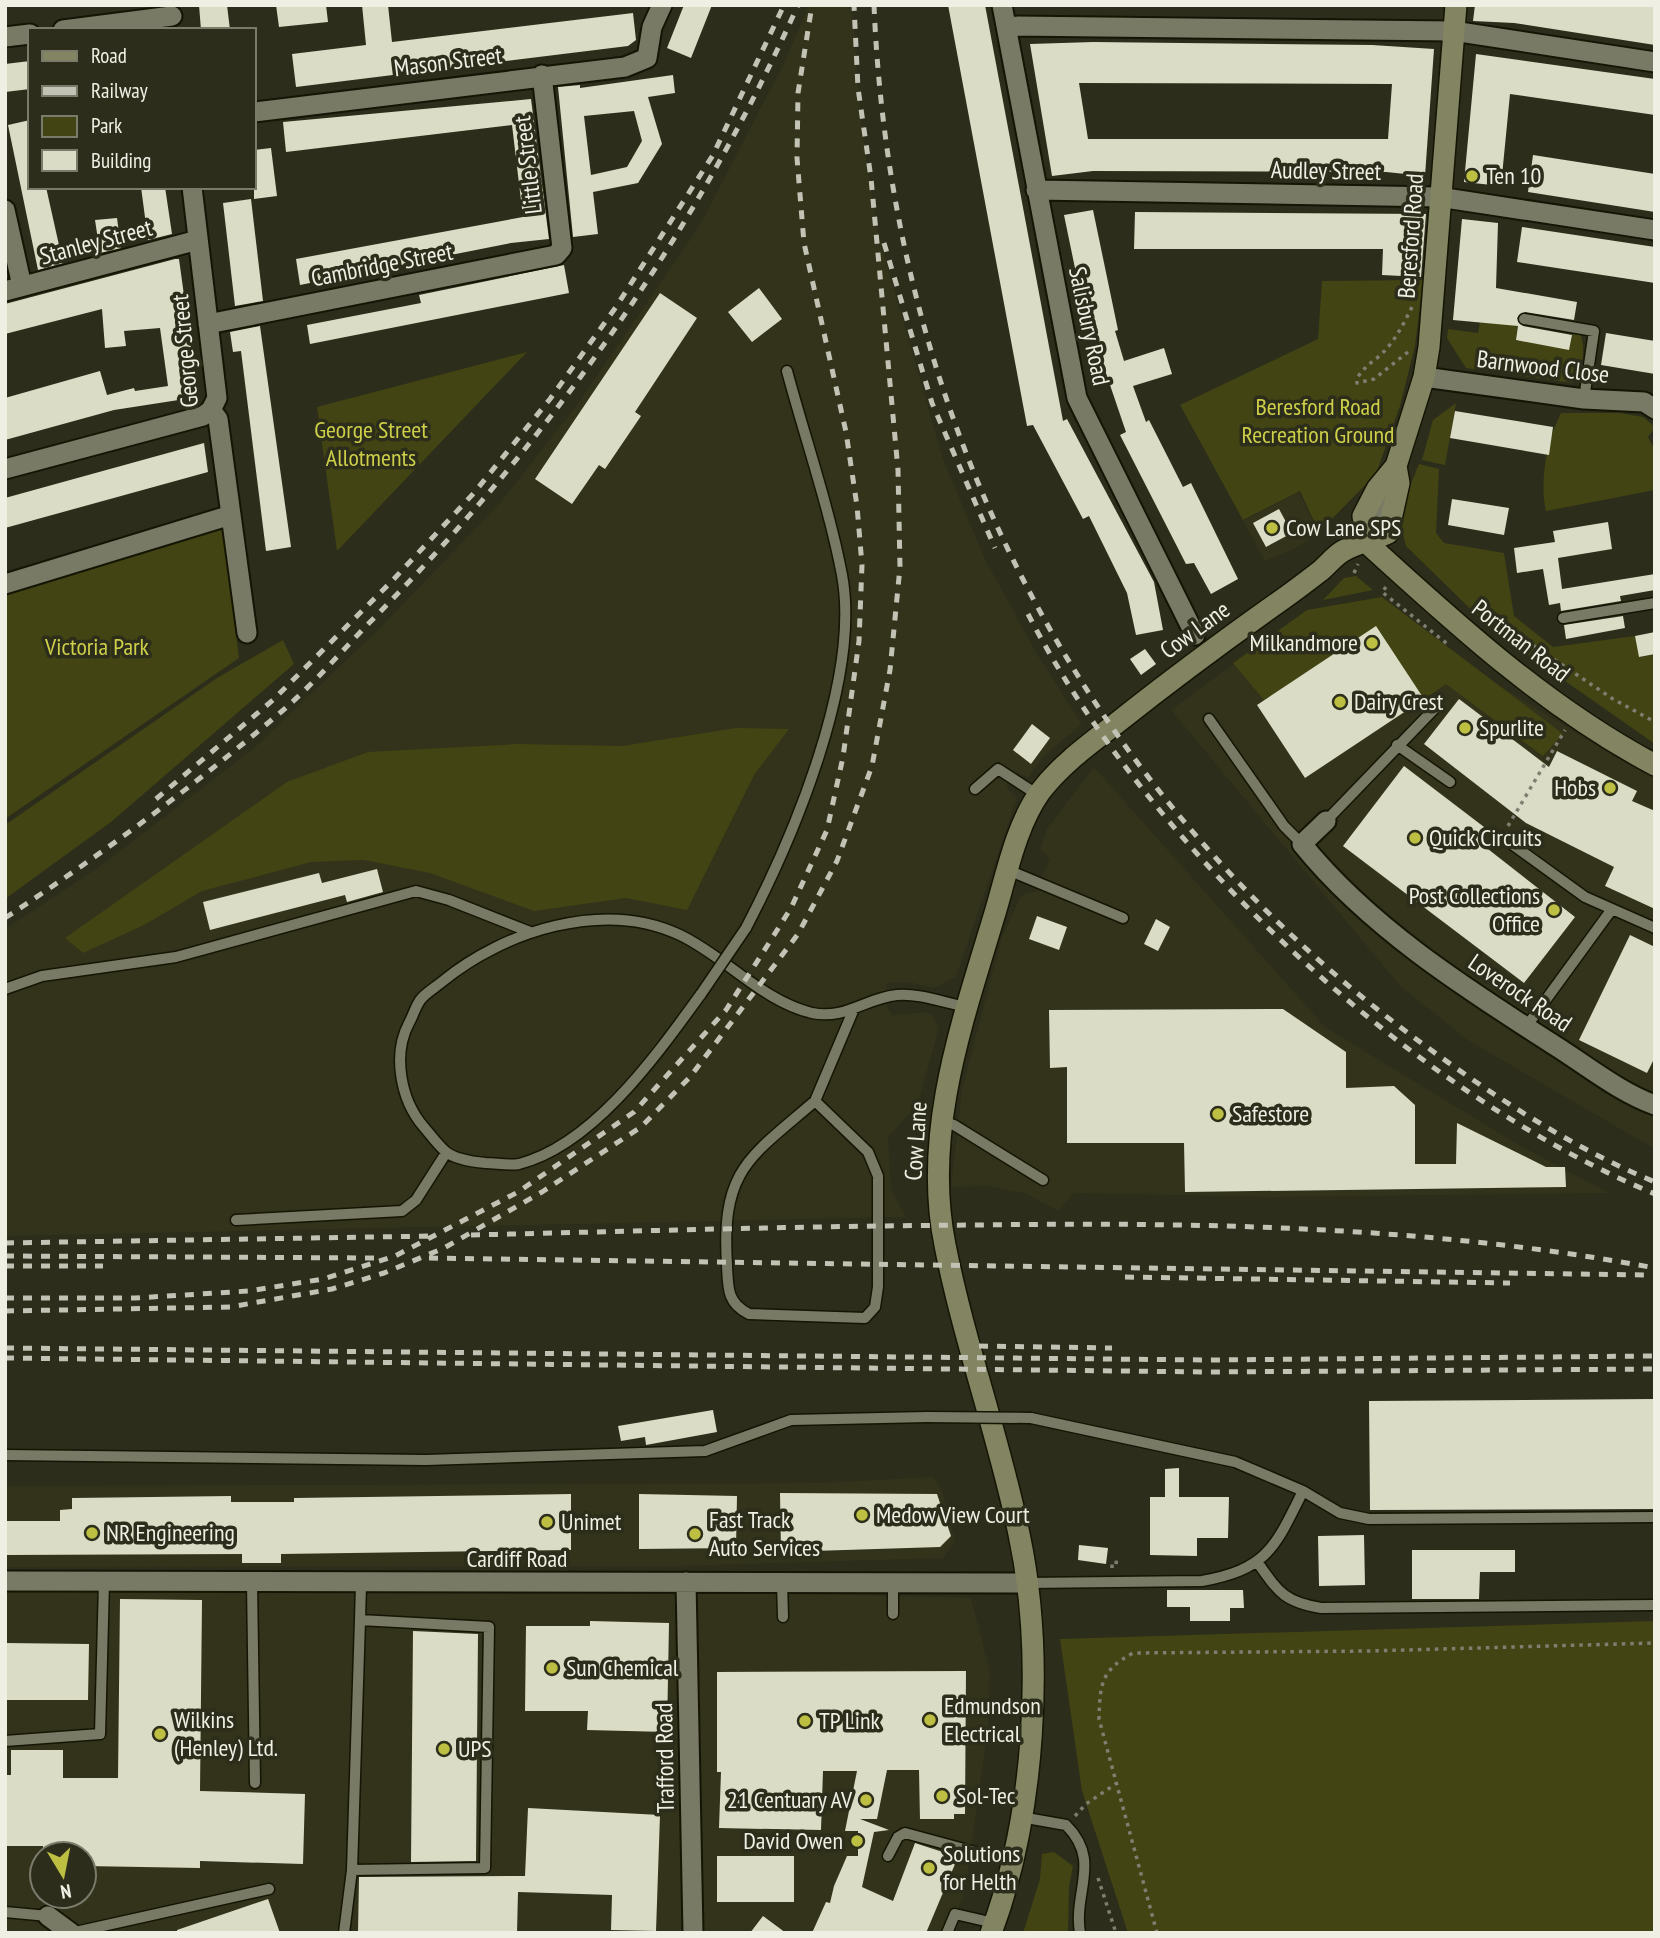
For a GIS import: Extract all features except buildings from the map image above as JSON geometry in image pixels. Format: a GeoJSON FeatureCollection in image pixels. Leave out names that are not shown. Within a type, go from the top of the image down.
{"type":"FeatureCollection","features":[{"type":"Feature","properties":{"kind":"street","name":"Mason Street"},"geometry":{"type":"LineString","coordinates":[[256,112],[625,67],[647,58],[652,27],[662,5]]}},
{"type":"Feature","properties":{"kind":"street","name":"Salisbury Road"},"geometry":{"type":"LineString","coordinates":[[1002,5],[1077,398],[1195,635]]}},
{"type":"Feature","properties":{"kind":"street","name":"Beresford Road"},"geometry":{"type":"LineString","coordinates":[[1367,543],[1388,533],[1399,483],[1396,466],[1424,377],[1429,347],[1456,5]]}},
{"type":"Feature","properties":{"kind":"street"},"geometry":{"type":"LineString","coordinates":[[80,28],[172,17]]}},
{"type":"Feature","properties":{"kind":"street"},"geometry":{"type":"LineString","coordinates":[[1006,26],[1453,31],[1655,62]]}},
{"type":"Feature","properties":{"kind":"street"},"geometry":{"type":"LineString","coordinates":[[5,37],[28,34]]}},
{"type":"Feature","properties":{"kind":"street","name":"Little Street"},"geometry":{"type":"LineString","coordinates":[[542,75],[562,248]]}},
{"type":"Feature","properties":{"kind":"street","name":"George Street"},"geometry":{"type":"LineString","coordinates":[[192,189],[217,398],[211,411],[218,419],[247,633]]}},
{"type":"Feature","properties":{"kind":"street","name":"Audley Street"},"geometry":{"type":"LineString","coordinates":[[1036,190],[1439,197],[1655,230]]}},
{"type":"Feature","properties":{"kind":"street"},"geometry":{"type":"LineString","coordinates":[[5,211],[14,288]]}},
{"type":"Feature","properties":{"kind":"street","name":"Stanley Street"},"geometry":{"type":"LineString","coordinates":[[14,288],[198,240]]}},
{"type":"Feature","properties":{"kind":"street","name":"Cambridge Street"},"geometry":{"type":"LineString","coordinates":[[208,324],[556,255],[562,248]]}},
{"type":"Feature","properties":{"kind":"street","name":"Barnwood Close"},"geometry":{"type":"LineString","coordinates":[[1424,377],[1584,399],[1644,402],[1655,409]]}},
{"type":"Feature","properties":{"kind":"street"},"geometry":{"type":"LineString","coordinates":[[5,470],[203,416],[211,411]]}},
{"type":"Feature","properties":{"kind":"street"},"geometry":{"type":"LineString","coordinates":[[5,584],[231,515]]}},
{"type":"Feature","properties":{"kind":"street","name":"Portman Road"},"geometry":{"type":"LineString","coordinates":[[1367,543],[1478,644],[1549,698],[1655,765]]}},
{"type":"Feature","properties":{"kind":"street","name":"Cow Lane"},"geometry":{"type":"LineString","coordinates":[[992,1928],[1012,1862],[1021,1817],[1032,1719],[1033,1642],[1028,1583],[1013,1507],[944,1243],[937,1174],[942,1121],[946,1088],[967,1007],[1024,823],[1038,795],[1057,772],[1207,652],[1282,600],[1344,551],[1367,543]]}},
{"type":"Feature","properties":{"kind":"street"},"geometry":{"type":"LineString","coordinates":[[1302,844],[1326,821]]}},
{"type":"Feature","properties":{"kind":"street","name":"Loverock Road"},"geometry":{"type":"LineString","coordinates":[[1302,844],[1337,884],[1461,984],[1606,1079],[1655,1105]]}},
{"type":"Feature","properties":{"kind":"street","name":"Cardiff Road"},"geometry":{"type":"LineString","coordinates":[[5,1581],[361,1584],[1028,1583]]}},
{"type":"Feature","properties":{"kind":"street","name":"Trafford Road"},"geometry":{"type":"LineString","coordinates":[[685,1582],[693,1933]]}},
{"type":"Feature","properties":{"kind":"street"},"geometry":{"type":"LineString","coordinates":[[48,1916],[71,1933]]}},
{"type":"Feature","properties":{"kind":"lane"},"geometry":{"type":"LineString","coordinates":[[1524,319],[1594,331],[1584,399]]}},
{"type":"Feature","properties":{"kind":"lane"},"geometry":{"type":"LineString","coordinates":[[787,371],[842,577],[845,633],[835,694],[802,809],[776,871],[746,928],[701,994],[664,1045],[615,1101],[571,1138],[517,1164],[476,1162],[446,1153],[411,1111],[401,1071],[402,1037],[421,999],[460,967],[530,932],[593,922],[626,922],[677,934],[704,948],[775,998],[800,1009],[835,1014],[853,1011],[870,1002],[900,995],[967,1007]]}},
{"type":"Feature","properties":{"kind":"lane"},"geometry":{"type":"LineString","coordinates":[[1563,618],[1655,603]]}},
{"type":"Feature","properties":{"kind":"lane"},"geometry":{"type":"LineString","coordinates":[[1326,821],[1436,707]]}},
{"type":"Feature","properties":{"kind":"lane"},"geometry":{"type":"LineString","coordinates":[[1209,719],[1284,826],[1302,844]]}},
{"type":"Feature","properties":{"kind":"lane"},"geometry":{"type":"LineString","coordinates":[[1397,745],[1450,782]]}},
{"type":"Feature","properties":{"kind":"lane"},"geometry":{"type":"LineString","coordinates":[[975,789],[998,769],[1038,795]]}},
{"type":"Feature","properties":{"kind":"lane"},"geometry":{"type":"LineString","coordinates":[[1502,837],[1585,897],[1655,928]]}},
{"type":"Feature","properties":{"kind":"lane"},"geometry":{"type":"LineString","coordinates":[[1008,870],[1123,918]]}},
{"type":"Feature","properties":{"kind":"lane"},"geometry":{"type":"LineString","coordinates":[[5,989],[42,976],[176,957],[416,891],[449,900],[530,932]]}},
{"type":"Feature","properties":{"kind":"lane"},"geometry":{"type":"LineString","coordinates":[[1526,1027],[1612,909]]}},
{"type":"Feature","properties":{"kind":"lane"},"geometry":{"type":"LineString","coordinates":[[815,1101],[868,1152],[878,1176],[878,1287],[875,1307],[865,1318],[749,1314],[730,1300],[725,1242],[731,1190],[739,1172],[755,1153],[815,1101],[853,1011]]}},
{"type":"Feature","properties":{"kind":"lane"},"geometry":{"type":"LineString","coordinates":[[942,1121],[954,1125],[1043,1180]]}},
{"type":"Feature","properties":{"kind":"lane"},"geometry":{"type":"LineString","coordinates":[[236,1220],[401,1211],[416,1200],[446,1153]]}},
{"type":"Feature","properties":{"kind":"lane"},"geometry":{"type":"LineString","coordinates":[[5,1455],[426,1460],[705,1451],[791,1420],[1031,1418],[1235,1462],[1303,1491],[1340,1513],[1369,1519],[1655,1517]]}},
{"type":"Feature","properties":{"kind":"lane"},"geometry":{"type":"LineString","coordinates":[[1028,1583],[1202,1581],[1227,1577],[1258,1563],[1278,1540],[1303,1491]]}},
{"type":"Feature","properties":{"kind":"lane"},"geometry":{"type":"LineString","coordinates":[[1258,1563],[1279,1594],[1297,1604],[1321,1608],[1655,1605]]}},
{"type":"Feature","properties":{"kind":"lane"},"geometry":{"type":"LineString","coordinates":[[5,1741],[100,1734],[104,1582]]}},
{"type":"Feature","properties":{"kind":"lane"},"geometry":{"type":"LineString","coordinates":[[782,1582],[783,1617]]}},
{"type":"Feature","properties":{"kind":"lane"},"geometry":{"type":"LineString","coordinates":[[252,1583],[255,1783]]}},
{"type":"Feature","properties":{"kind":"lane"},"geometry":{"type":"LineString","coordinates":[[344,1933],[352,1870],[361,1584]]}},
{"type":"Feature","properties":{"kind":"lane"},"geometry":{"type":"LineString","coordinates":[[893,1584],[893,1614]]}},
{"type":"Feature","properties":{"kind":"lane"},"geometry":{"type":"LineString","coordinates":[[352,1870],[485,1868],[489,1627],[359,1620]]}},
{"type":"Feature","properties":{"kind":"lane"},"geometry":{"type":"LineString","coordinates":[[1021,1817],[1066,1825],[1081,1846],[1087,1866],[1080,1899],[1080,1933]]}},
{"type":"Feature","properties":{"kind":"lane"},"geometry":{"type":"LineString","coordinates":[[888,1856],[898,1837],[905,1833],[1012,1862]]}},
{"type":"Feature","properties":{"kind":"lane"},"geometry":{"type":"LineString","coordinates":[[71,1933],[270,1889]]}},
{"type":"Feature","properties":{"kind":"lane"},"geometry":{"type":"LineString","coordinates":[[5,1912],[48,1916]]}},
{"type":"Feature","properties":{"kind":"lane"},"geometry":{"type":"LineString","coordinates":[[947,1933],[955,1914],[992,1928]]}},
{"type":"Feature","properties":{"kind":"path"},"geometry":{"type":"LineString","coordinates":[[1414,302],[1399,332],[1376,359],[1368,362],[1357,378],[1357,383],[1374,379],[1415,346],[1429,347]]}},
{"type":"Feature","properties":{"kind":"path"},"geometry":{"type":"LineString","coordinates":[[1478,644],[1496,640],[1531,644],[1613,699],[1655,722]]}},
{"type":"Feature","properties":{"kind":"path"},"geometry":{"type":"LineString","coordinates":[[1502,837],[1565,730]]}},
{"type":"Feature","properties":{"kind":"path"},"geometry":{"type":"LineString","coordinates":[[1107,1569],[1112,1569],[1112,1562],[1122,1563]]}},
{"type":"Feature","properties":{"kind":"path"},"geometry":{"type":"LineString","coordinates":[[1157,1933],[1099,1719],[1100,1690],[1112,1664],[1133,1653],[1370,1651],[1655,1643]]}},
{"type":"Feature","properties":{"kind":"path"},"geometry":{"type":"LineString","coordinates":[[1066,1825],[1086,1804],[1117,1783]]}},
{"type":"Feature","properties":{"kind":"path"},"geometry":{"type":"LineString","coordinates":[[1087,1866],[1099,1880],[1116,1933]]}},
{"type":"Feature","properties":{"kind":"shaded area"},"geometry":{"type":"Polygon","coordinates":[[[809,5],[852,5],[862,132],[878,233],[943,459],[985,559],[1037,654],[1082,724],[1044,756],[1028,778],[1017,772],[1006,787],[1017,798],[956,977],[934,988],[908,982],[886,983],[887,1007],[892,1015],[926,1012],[932,1015],[939,1028],[918,1104],[888,1137],[891,1190],[906,1217],[5,1236],[5,929],[99,867],[254,748],[379,629],[500,503],[577,405],[700,225],[784,63],[809,5]]]}},
{"type":"Feature","properties":{"kind":"shaded area"},"geometry":{"type":"Polygon","coordinates":[[[1299,492],[1319,533],[1294,549],[1265,561],[1243,521],[1299,492]]]}},
{"type":"Feature","properties":{"kind":"shaded area"},"geometry":{"type":"Polygon","coordinates":[[[1382,597],[1457,659],[1620,760],[1655,777],[1655,1149],[1469,1041],[1400,986],[1171,710],[1307,610],[1382,597]]]}},
{"type":"Feature","properties":{"kind":"shaded area"},"geometry":{"type":"Polygon","coordinates":[[[1094,767],[1325,1027],[1519,1145],[1609,1193],[1276,1197],[1074,1193],[1058,1211],[1027,1194],[988,1186],[951,1187],[962,1089],[1001,940],[1019,899],[1024,894],[1036,891],[1050,858],[1040,850],[1046,830],[1094,767]]]}},
{"type":"Feature","properties":{"kind":"shaded area"},"geometry":{"type":"Polygon","coordinates":[[[934,1477],[942,1491],[955,1540],[943,1558],[678,1566],[5,1567],[5,1486],[818,1483],[934,1477]]]}},
{"type":"Feature","properties":{"kind":"shaded area"},"geometry":{"type":"Polygon","coordinates":[[[5,1582],[671,1590],[971,1598],[990,1672],[988,1728],[965,1892],[948,1933],[5,1933],[5,1582]]]}},
{"type":"Feature","properties":{"kind":"green space","name":"Beresford Road Recreation Ground"},"geometry":{"type":"Polygon","coordinates":[[[1423,280],[1415,346],[1400,406],[1376,474],[1319,532],[1300,491],[1243,520],[1180,405],[1318,339],[1322,281],[1423,280]]]}},
{"type":"Feature","properties":{"kind":"green space"},"geometry":{"type":"Polygon","coordinates":[[[1480,322],[1518,325],[1516,340],[1569,349],[1573,331],[1580,333],[1583,352],[1581,366],[1573,383],[1466,368],[1447,338],[1448,329],[1478,333],[1480,322]]]}},
{"type":"Feature","properties":{"kind":"green space","name":"George Street Allotments"},"geometry":{"type":"Polygon","coordinates":[[[527,352],[337,551],[317,407],[527,352]]]}},
{"type":"Feature","properties":{"kind":"green space"},"geometry":{"type":"Polygon","coordinates":[[[1456,403],[1445,465],[1422,460],[1433,420],[1456,403]]]}},
{"type":"Feature","properties":{"kind":"green space"},"geometry":{"type":"Polygon","coordinates":[[[1561,413],[1620,413],[1643,417],[1655,427],[1648,437],[1655,451],[1655,490],[1546,511],[1544,474],[1552,435],[1561,413]]]}},
{"type":"Feature","properties":{"kind":"green space"},"geometry":{"type":"Polygon","coordinates":[[[1419,464],[1439,469],[1436,533],[1444,543],[1504,553],[1514,616],[1553,647],[1635,636],[1640,657],[1655,654],[1655,744],[1491,629],[1406,546],[1401,527],[1408,491],[1419,464]]]}},
{"type":"Feature","properties":{"kind":"green space","name":"Victoria Park"},"geometry":{"type":"Polygon","coordinates":[[[221,514],[239,658],[5,819],[5,579],[221,514]]]}},
{"type":"Feature","properties":{"kind":"green space"},"geometry":{"type":"Polygon","coordinates":[[[1356,576],[1373,590],[1323,600],[1344,578],[1356,576]]]}},
{"type":"Feature","properties":{"kind":"green space"},"geometry":{"type":"Polygon","coordinates":[[[1382,597],[1563,734],[1543,756],[1446,684],[1424,699],[1376,627],[1264,700],[1233,663],[1307,610],[1382,597]]]}},
{"type":"Feature","properties":{"kind":"green space"},"geometry":{"type":"Polygon","coordinates":[[[283,640],[294,664],[111,822],[5,899],[5,825],[217,678],[283,640]]]}},
{"type":"Feature","properties":{"kind":"green space"},"geometry":{"type":"Polygon","coordinates":[[[736,728],[789,729],[754,775],[687,910],[626,898],[534,911],[430,873],[364,860],[311,862],[202,891],[144,925],[83,953],[65,938],[287,782],[368,752],[517,744],[622,746],[736,728]]]}},
{"type":"Feature","properties":{"kind":"green space"},"geometry":{"type":"Polygon","coordinates":[[[1655,1621],[1655,1933],[1128,1933],[1082,1791],[1060,1639],[1655,1621]]]}},
{"type":"Feature","properties":{"kind":"green space"},"geometry":{"type":"Polygon","coordinates":[[[1054,1852],[1073,1866],[1069,1887],[1068,1933],[1023,1933],[1040,1879],[1042,1854],[1054,1852]]]}},
{"type":"Feature","properties":{"kind":"railway"},"geometry":{"type":"LineString","coordinates":[[156,799],[273,700],[392,581],[473,494],[550,399],[616,307],[713,155],[784,5]]}},
{"type":"Feature","properties":{"kind":"railway"},"geometry":{"type":"LineString","coordinates":[[5,918],[146,819],[215,767],[294,701],[441,547],[502,477],[615,329],[666,251],[714,171],[758,89],[798,5]]}},
{"type":"Feature","properties":{"kind":"railway"},"geometry":{"type":"LineString","coordinates":[[5,1298],[135,1298],[249,1291],[323,1279],[395,1256],[518,1192],[634,1112],[726,1010],[791,908],[827,830],[843,757],[859,641],[862,565],[846,432],[804,243],[797,158],[798,93],[812,5]]}},
{"type":"Feature","properties":{"kind":"railway"},"geometry":{"type":"LineString","coordinates":[[5,1311],[230,1307],[332,1289],[384,1273],[444,1248],[542,1192],[641,1127],[690,1077],[798,934],[837,861],[872,766],[890,670],[900,567],[898,470],[871,178],[858,88],[854,5]]}},
{"type":"Feature","properties":{"kind":"railway"},"geometry":{"type":"LineString","coordinates":[[874,5],[888,158],[918,305],[964,447],[1024,582],[1100,710],[1190,828],[1294,937],[1412,1036],[1469,1077],[1560,1135],[1655,1182]]}},
{"type":"Feature","properties":{"kind":"railway"},"geometry":{"type":"LineString","coordinates":[[884,243],[932,403],[995,548]]}},
{"type":"Feature","properties":{"kind":"railway"},"geometry":{"type":"LineString","coordinates":[[1028,614],[1080,702],[1143,789],[1215,874],[1295,954],[1381,1028],[1471,1094],[1563,1150],[1655,1194]]}},
{"type":"Feature","properties":{"kind":"railway"},"geometry":{"type":"LineString","coordinates":[[471,1235],[1063,1224],[1233,1226],[1402,1235],[1486,1243],[1655,1268]]}},
{"type":"Feature","properties":{"kind":"railway"},"geometry":{"type":"LineString","coordinates":[[5,1243],[433,1236]]}},
{"type":"Feature","properties":{"kind":"railway"},"geometry":{"type":"LineString","coordinates":[[5,1256],[376,1258]]}},
{"type":"Feature","properties":{"kind":"railway"},"geometry":{"type":"LineString","coordinates":[[429,1258],[1650,1275]]}},
{"type":"Feature","properties":{"kind":"railway"},"geometry":{"type":"LineString","coordinates":[[5,1266],[103,1266]]}},
{"type":"Feature","properties":{"kind":"railway"},"geometry":{"type":"LineString","coordinates":[[1125,1277],[1510,1283]]}},
{"type":"Feature","properties":{"kind":"railway"},"geometry":{"type":"LineString","coordinates":[[979,1346],[1112,1348]]}},
{"type":"Feature","properties":{"kind":"railway"},"geometry":{"type":"LineString","coordinates":[[5,1348],[1208,1360],[1655,1356]]}},
{"type":"Feature","properties":{"kind":"railway"},"geometry":{"type":"LineString","coordinates":[[5,1358],[1208,1372],[1655,1369]]}},
{"type":"Feature","properties":{"kind":"place","name":"Ten 10"},"geometry":{"type":"Point","coordinates":[1472,176]}},
{"type":"Feature","properties":{"kind":"place","name":"Cow Lane SPS"},"geometry":{"type":"Point","coordinates":[1272,528]}},
{"type":"Feature","properties":{"kind":"place","name":"Milkandmore"},"geometry":{"type":"Point","coordinates":[1372,643]}},
{"type":"Feature","properties":{"kind":"place","name":"Dairy Crest"},"geometry":{"type":"Point","coordinates":[1340,702]}},
{"type":"Feature","properties":{"kind":"place","name":"Spurlite"},"geometry":{"type":"Point","coordinates":[1465,728]}},
{"type":"Feature","properties":{"kind":"place","name":"Hobs"},"geometry":{"type":"Point","coordinates":[1610,788]}},
{"type":"Feature","properties":{"kind":"place","name":"Quick Circuits"},"geometry":{"type":"Point","coordinates":[1415,838]}},
{"type":"Feature","properties":{"kind":"place","name":"Post Collections Office"},"geometry":{"type":"Point","coordinates":[1554,910]}},
{"type":"Feature","properties":{"kind":"place","name":"Safestore"},"geometry":{"type":"Point","coordinates":[1218,1114]}},
{"type":"Feature","properties":{"kind":"place","name":"Medow View Court"},"geometry":{"type":"Point","coordinates":[862,1515]}},
{"type":"Feature","properties":{"kind":"place","name":"Unimet"},"geometry":{"type":"Point","coordinates":[547,1522]}},
{"type":"Feature","properties":{"kind":"place","name":"NR Engineering"},"geometry":{"type":"Point","coordinates":[92,1533]}},
{"type":"Feature","properties":{"kind":"place","name":"Fast Track Auto Services"},"geometry":{"type":"Point","coordinates":[695,1534]}},
{"type":"Feature","properties":{"kind":"place","name":"Sun Chemical"},"geometry":{"type":"Point","coordinates":[552,1668]}},
{"type":"Feature","properties":{"kind":"place","name":"Edmundson Electrical"},"geometry":{"type":"Point","coordinates":[930,1720]}},
{"type":"Feature","properties":{"kind":"place","name":"TP Link"},"geometry":{"type":"Point","coordinates":[805,1721]}},
{"type":"Feature","properties":{"kind":"place","name":"Wilkins (Henley) Ltd."},"geometry":{"type":"Point","coordinates":[160,1734]}},
{"type":"Feature","properties":{"kind":"place","name":"UPS"},"geometry":{"type":"Point","coordinates":[444,1749]}},
{"type":"Feature","properties":{"kind":"place","name":"Sol-Tec"},"geometry":{"type":"Point","coordinates":[942,1796]}},
{"type":"Feature","properties":{"kind":"place","name":"21 Centuary AV"},"geometry":{"type":"Point","coordinates":[866,1800]}},
{"type":"Feature","properties":{"kind":"place","name":"David Owen"},"geometry":{"type":"Point","coordinates":[857,1841]}},
{"type":"Feature","properties":{"kind":"place","name":"Solutions for Helth"},"geometry":{"type":"Point","coordinates":[929,1868]}}]}
